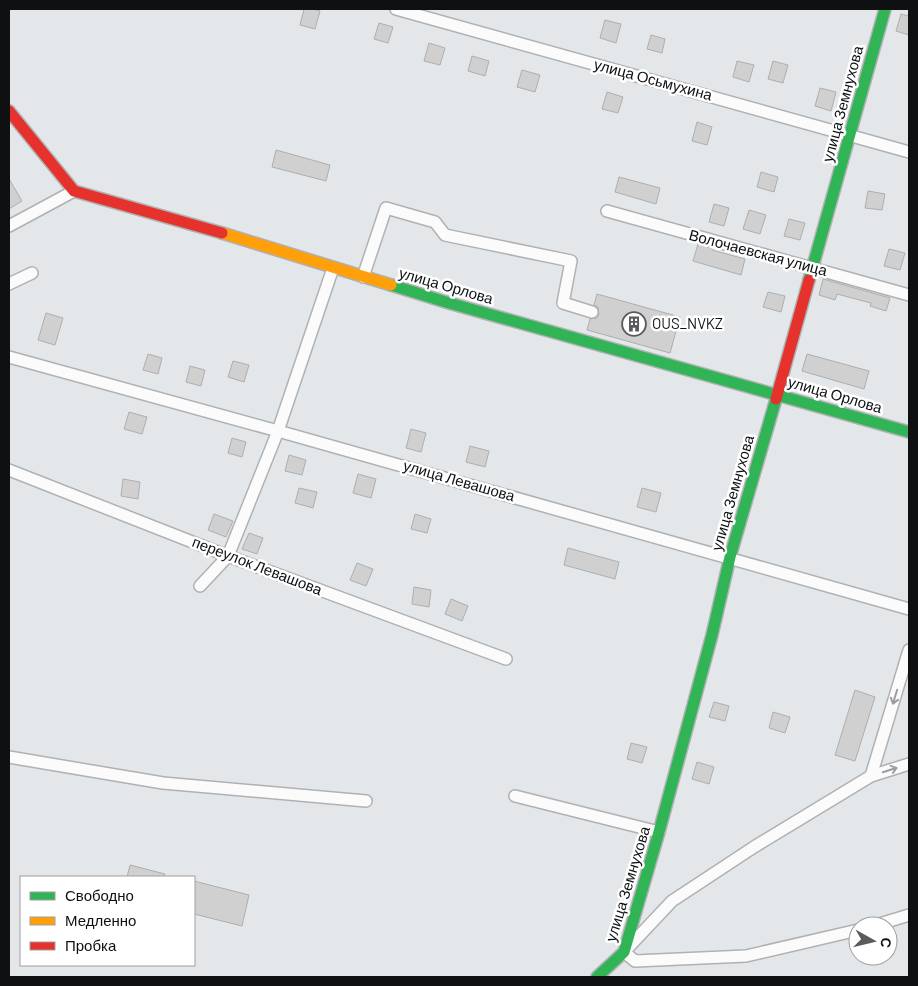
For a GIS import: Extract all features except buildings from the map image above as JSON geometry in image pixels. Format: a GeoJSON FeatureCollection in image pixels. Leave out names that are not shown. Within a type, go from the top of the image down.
{"type":"FeatureCollection","features":[{"type":"Feature","properties":{"kind":"street","name":"улица Осьмухина"},"geometry":{"type":"LineString","coordinates":[[396,9],[909,152]]}},
{"type":"Feature","properties":{"kind":"street","name":"улица Земнухова"},"geometry":{"type":"LineString","coordinates":[[597,977],[624,952],[659,832],[712,635],[730,557],[885,9]]}},
{"type":"Feature","properties":{"kind":"street"},"geometry":{"type":"LineString","coordinates":[[9,111],[74,191],[9,226]]}},
{"type":"Feature","properties":{"kind":"street","name":"улица Орлова"},"geometry":{"type":"LineString","coordinates":[[74,191],[208,229],[548,331],[909,432]]}},
{"type":"Feature","properties":{"kind":"street"},"geometry":{"type":"LineString","coordinates":[[363,277],[386,208],[435,222],[445,235],[572,261],[563,303],[592,312]]}},
{"type":"Feature","properties":{"kind":"street","name":"Волочаевская улица"},"geometry":{"type":"LineString","coordinates":[[607,211],[909,295]]}},
{"type":"Feature","properties":{"kind":"street"},"geometry":{"type":"LineString","coordinates":[[200,586],[228,556],[278,431],[334,268]]}},
{"type":"Feature","properties":{"kind":"street"},"geometry":{"type":"LineString","coordinates":[[9,284],[32,273]]}},
{"type":"Feature","properties":{"kind":"street","name":"улица Левашова"},"geometry":{"type":"LineString","coordinates":[[9,356],[730,557],[909,609]]}},
{"type":"Feature","properties":{"kind":"street","name":"переулок Левашова"},"geometry":{"type":"LineString","coordinates":[[9,470],[228,556],[506,659]]}},
{"type":"Feature","properties":{"kind":"street"},"geometry":{"type":"LineString","coordinates":[[871,776],[909,650]]}},
{"type":"Feature","properties":{"kind":"street"},"geometry":{"type":"LineString","coordinates":[[9,756],[162,783],[366,801]]}},
{"type":"Feature","properties":{"kind":"street"},"geometry":{"type":"LineString","coordinates":[[848,932],[746,956],[636,961],[624,952],[672,901],[804,816],[871,776],[909,764]]}},
{"type":"Feature","properties":{"kind":"street"},"geometry":{"type":"LineString","coordinates":[[515,796],[659,832]]}},
{"type":"Feature","properties":{"kind":"traffic: fast"},"geometry":{"type":"LineString","coordinates":[[809,280],[885,9]]}},
{"type":"Feature","properties":{"kind":"traffic: fast"},"geometry":{"type":"LineString","coordinates":[[391,285],[909,432]]}},
{"type":"Feature","properties":{"kind":"traffic: fast"},"geometry":{"type":"LineString","coordinates":[[597,977],[624,952],[659,832],[712,635],[730,557],[776,399]]}},
{"type":"Feature","properties":{"kind":"traffic: slow"},"geometry":{"type":"LineString","coordinates":[[222,233],[391,285]]}},
{"type":"Feature","properties":{"kind":"traffic: jam"},"geometry":{"type":"LineString","coordinates":[[9,111],[74,191],[222,233]]}},
{"type":"Feature","properties":{"kind":"traffic: jam"},"geometry":{"type":"LineString","coordinates":[[776,399],[809,280]]}},
{"type":"Feature","properties":{"kind":"place","name":"OUS_NVKZ"},"geometry":{"type":"Point","coordinates":[634,324]}}]}
